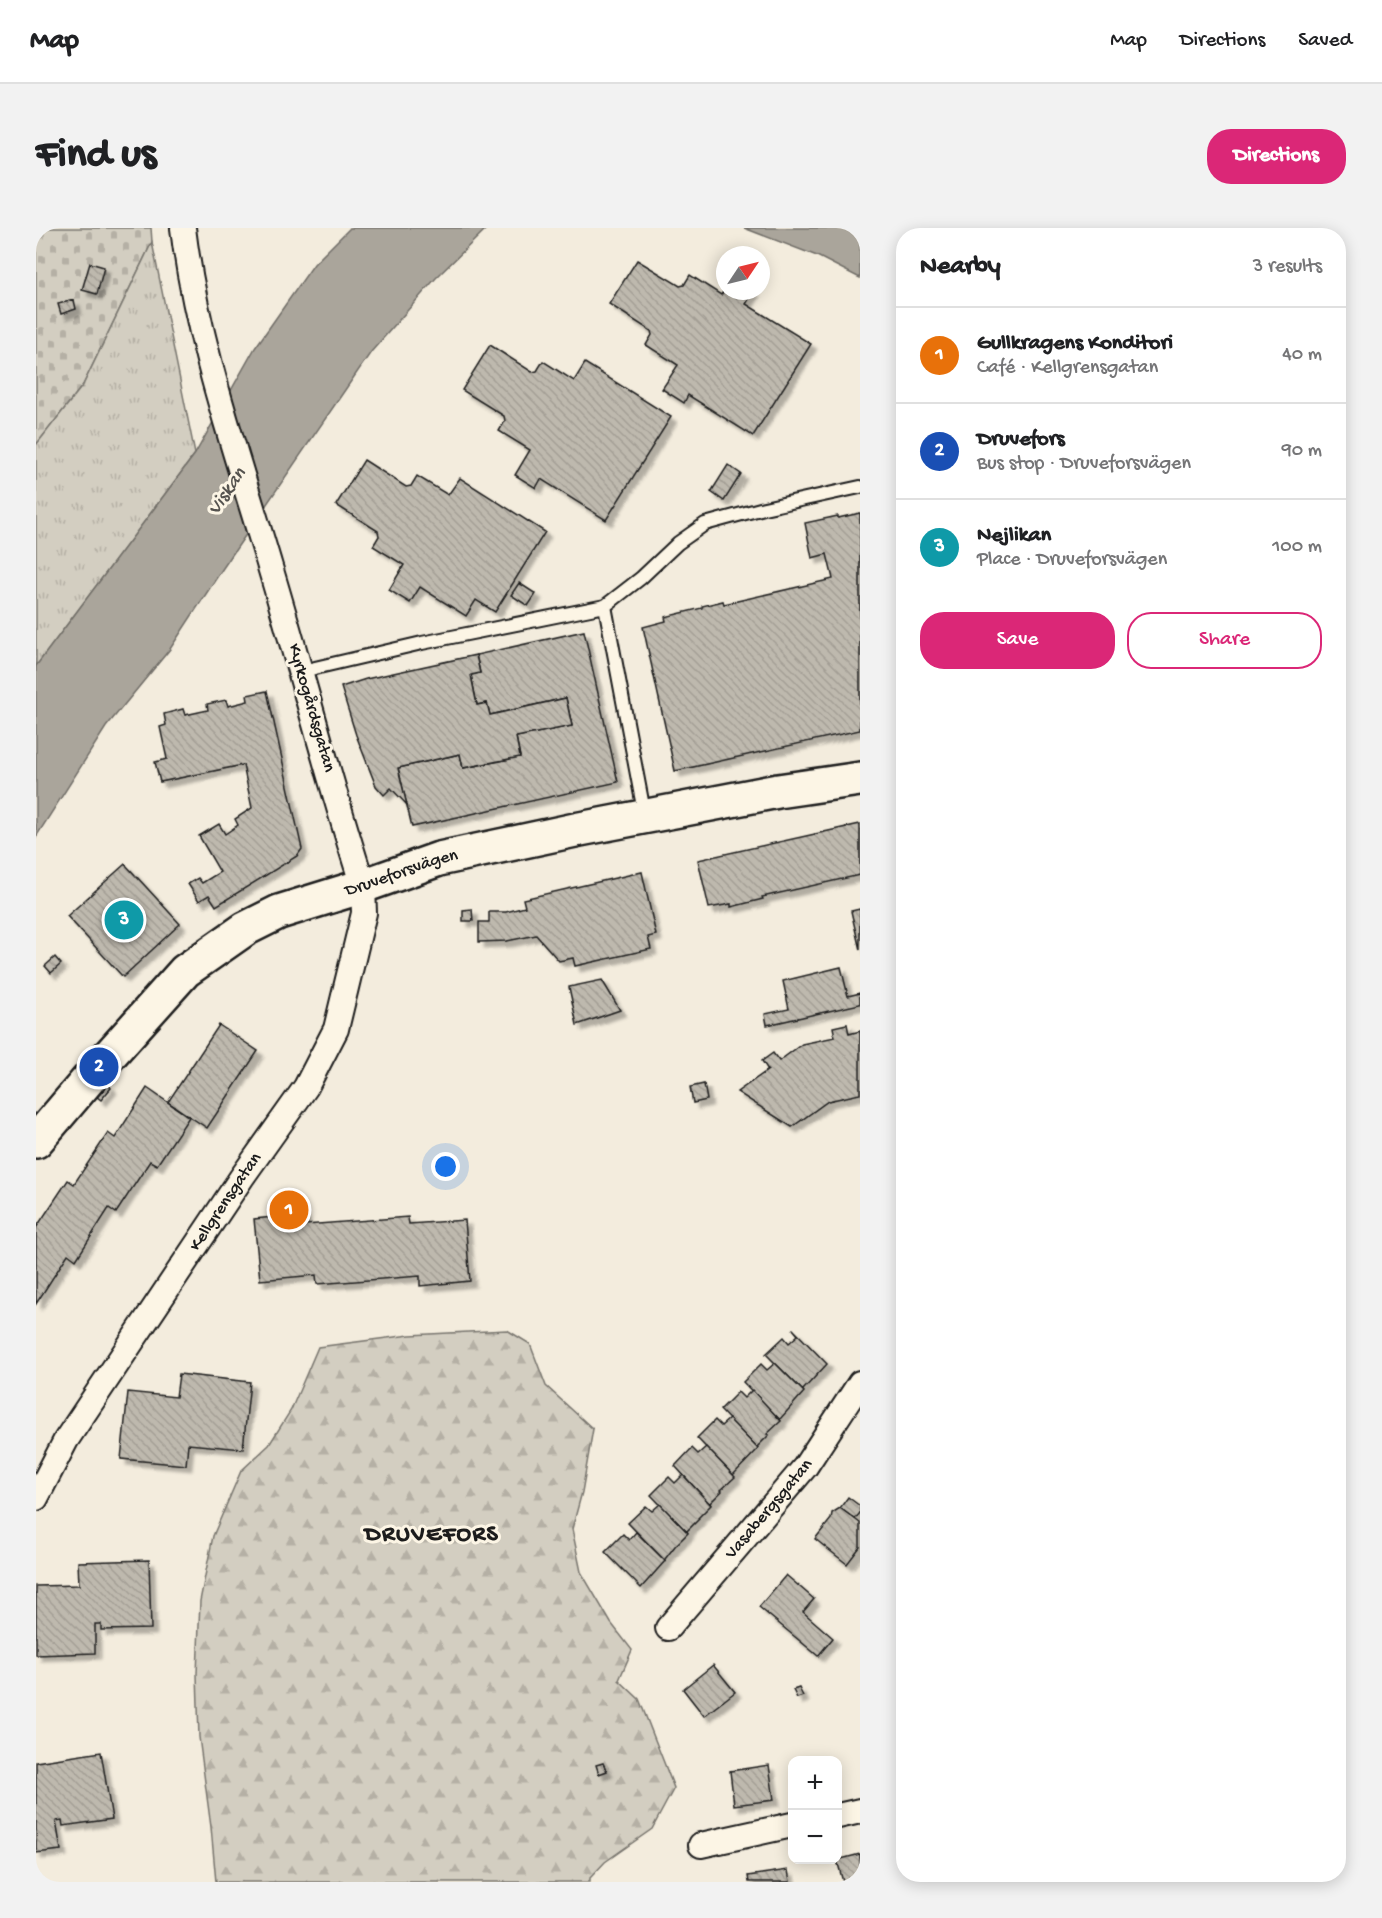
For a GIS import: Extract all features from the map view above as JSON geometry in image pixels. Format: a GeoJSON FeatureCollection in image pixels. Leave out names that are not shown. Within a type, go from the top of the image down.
{"type":"FeatureCollection","features":[{"type":"Feature","properties":{"kind":"street","name":"Kyrkogårdsgatan"},"geometry":{"type":"LineString","coordinates":[[183,228],[199,321],[215,384],[302,671],[363,886]]}},
{"type":"Feature","properties":{"kind":"street","name":"Druveforsvägen"},"geometry":{"type":"LineString","coordinates":[[36,1141],[99,1066],[185,971],[245,929],[279,912],[439,859],[778,791],[860,779]]}},
{"type":"Feature","properties":{"kind":"street","name":"Kellgrensgatan"},"geometry":{"type":"LineString","coordinates":[[36,1498],[66,1440],[242,1177],[306,1087],[336,1029],[364,913],[363,886]]}},
{"type":"Feature","properties":{"kind":"street","name":"Vasabergsgatan"},"geometry":{"type":"LineString","coordinates":[[668,1628],[805,1467],[860,1383]]}},
{"type":"Feature","properties":{"kind":"street"},"geometry":{"type":"LineString","coordinates":[[842,1815],[860,1811]]}},
{"type":"Feature","properties":{"kind":"street"},"geometry":{"type":"LineString","coordinates":[[701,1845],[788,1826]]}},
{"type":"Feature","properties":{"kind":"lane"},"geometry":{"type":"LineString","coordinates":[[302,671],[422,643],[605,606],[641,578],[678,543],[705,524],[764,508],[860,487]]}},
{"type":"Feature","properties":{"kind":"lane"},"geometry":{"type":"LineString","coordinates":[[605,606],[645,817]]}},
{"type":"Feature","properties":{"kind":"green space"},"geometry":{"type":"Polygon","coordinates":[[[36,228],[151,228],[152,242],[83,385],[36,445],[36,228]]]}},
{"type":"Feature","properties":{"kind":"green space"},"geometry":{"type":"Polygon","coordinates":[[[152,242],[195,454],[36,666],[36,445],[83,385],[152,242]]]}},
{"type":"Feature","properties":{"kind":"green space"},"geometry":{"type":"Polygon","coordinates":[[[507,1330],[530,1344],[546,1386],[593,1429],[582,1492],[572,1529],[581,1572],[611,1623],[632,1650],[619,1680],[639,1699],[674,1788],[652,1829],[605,1862],[590,1878],[590,1882],[216,1882],[199,1737],[197,1674],[200,1601],[213,1536],[241,1471],[269,1445],[291,1410],[318,1347],[410,1335],[507,1330]]]}},
{"type":"Feature","properties":{"kind":"water","name":"Viskan"},"geometry":{"type":"Polygon","coordinates":[[[350,228],[487,228],[436,278],[371,352],[170,649],[106,727],[36,837],[36,666],[195,454],[255,348],[314,264],[350,228]]]}},
{"type":"Feature","properties":{"kind":"water"},"geometry":{"type":"Polygon","coordinates":[[[744,228],[860,228],[860,278],[817,256],[744,228]]]}},
{"type":"Feature","properties":{"kind":"building"},"geometry":{"type":"Polygon","coordinates":[[[637,260],[680,286],[684,285],[690,275],[716,292],[716,300],[748,300],[746,304],[811,344],[753,436],[688,395],[684,403],[662,389],[678,365],[646,345],[652,335],[651,331],[609,304],[637,260]]]}},
{"type":"Feature","properties":{"kind":"building"},"geometry":{"type":"Polygon","coordinates":[[[90,263],[104,267],[97,294],[82,290],[90,263]]]}},
{"type":"Feature","properties":{"kind":"building"},"geometry":{"type":"Polygon","coordinates":[[[74,300],[76,309],[61,314],[58,304],[74,300]]]}},
{"type":"Feature","properties":{"kind":"building"},"geometry":{"type":"Polygon","coordinates":[[[490,345],[532,372],[537,371],[543,361],[574,381],[585,363],[671,417],[606,520],[541,479],[536,488],[515,475],[530,450],[499,431],[505,421],[504,416],[462,390],[490,345]]]}},
{"type":"Feature","properties":{"kind":"building"},"geometry":{"type":"Polygon","coordinates":[[[364,460],[406,487],[411,486],[417,476],[448,495],[460,478],[545,532],[495,612],[476,600],[466,616],[420,587],[410,603],[389,590],[404,565],[373,546],[379,536],[378,531],[336,505],[364,460]]]}},
{"type":"Feature","properties":{"kind":"building"},"geometry":{"type":"Polygon","coordinates":[[[728,465],[741,474],[724,501],[711,492],[728,465]]]}},
{"type":"Feature","properties":{"kind":"building"},"geometry":{"type":"Polygon","coordinates":[[[860,513],[860,730],[675,771],[643,627],[666,621],[665,617],[702,608],[702,606],[723,601],[724,604],[833,579],[827,554],[812,558],[805,523],[860,513]]]}},
{"type":"Feature","properties":{"kind":"building"},"geometry":{"type":"Polygon","coordinates":[[[519,583],[536,594],[528,606],[511,595],[519,583]]]}},
{"type":"Feature","properties":{"kind":"building"},"geometry":{"type":"Polygon","coordinates":[[[584,631],[618,782],[412,827],[398,768],[460,754],[463,768],[520,757],[516,737],[572,726],[566,698],[490,715],[487,703],[477,705],[471,675],[480,673],[476,655],[584,631]]]}},
{"type":"Feature","properties":{"kind":"building"},"geometry":{"type":"Polygon","coordinates":[[[476,655],[480,673],[471,675],[477,705],[487,703],[490,715],[566,698],[572,726],[516,737],[520,757],[463,768],[460,754],[398,768],[407,805],[391,788],[384,795],[376,786],[356,735],[341,687],[366,679],[476,655]]]}},
{"type":"Feature","properties":{"kind":"building"},"geometry":{"type":"Polygon","coordinates":[[[267,691],[302,849],[297,856],[216,906],[209,895],[199,901],[188,884],[198,878],[202,883],[220,872],[199,836],[219,824],[225,834],[238,825],[235,819],[252,808],[243,765],[160,782],[155,762],[167,759],[160,727],[166,725],[164,714],[183,709],[185,715],[208,710],[207,704],[226,700],[228,706],[248,701],[247,695],[267,691]]]}},
{"type":"Feature","properties":{"kind":"building"},"geometry":{"type":"Polygon","coordinates":[[[860,824],[860,875],[762,897],[763,899],[731,907],[731,904],[709,908],[698,860],[860,824]]]}},
{"type":"Feature","properties":{"kind":"building"},"geometry":{"type":"Polygon","coordinates":[[[125,864],[180,924],[123,977],[67,916],[125,864]]]}},
{"type":"Feature","properties":{"kind":"building"},"geometry":{"type":"Polygon","coordinates":[[[642,872],[656,935],[648,937],[651,949],[575,966],[573,958],[559,961],[536,935],[507,941],[479,942],[479,922],[489,922],[489,912],[506,912],[525,907],[523,899],[642,872]]]}},
{"type":"Feature","properties":{"kind":"building"},"geometry":{"type":"Polygon","coordinates":[[[472,909],[473,921],[463,921],[463,910],[472,909]]]}},
{"type":"Feature","properties":{"kind":"building"},"geometry":{"type":"Polygon","coordinates":[[[860,909],[860,950],[851,911],[860,909]]]}},
{"type":"Feature","properties":{"kind":"building"},"geometry":{"type":"Polygon","coordinates":[[[55,957],[61,964],[51,973],[45,966],[55,957]]]}},
{"type":"Feature","properties":{"kind":"building"},"geometry":{"type":"Polygon","coordinates":[[[841,967],[848,996],[860,993],[860,1004],[767,1025],[765,1014],[789,1009],[783,981],[841,967]]]}},
{"type":"Feature","properties":{"kind":"building"},"geometry":{"type":"Polygon","coordinates":[[[602,980],[620,1010],[577,1025],[569,987],[602,980]]]}},
{"type":"Feature","properties":{"kind":"building"},"geometry":{"type":"Polygon","coordinates":[[[847,1024],[849,1034],[860,1031],[860,1094],[828,1101],[792,1127],[737,1092],[768,1070],[762,1061],[773,1053],[779,1061],[802,1044],[835,1037],[833,1027],[847,1024]]]}},
{"type":"Feature","properties":{"kind":"building"},"geometry":{"type":"Polygon","coordinates":[[[219,1025],[258,1051],[207,1128],[168,1102],[219,1025]]]}},
{"type":"Feature","properties":{"kind":"building"},"geometry":{"type":"Polygon","coordinates":[[[108,1084],[111,1088],[101,1100],[97,1097],[108,1084]]]}},
{"type":"Feature","properties":{"kind":"building"},"geometry":{"type":"Polygon","coordinates":[[[704,1084],[707,1100],[693,1103],[690,1087],[704,1084]]]}},
{"type":"Feature","properties":{"kind":"building"},"geometry":{"type":"Polygon","coordinates":[[[147,1088],[189,1117],[157,1165],[150,1161],[116,1213],[109,1208],[76,1260],[68,1254],[36,1304],[36,1228],[68,1180],[74,1184],[108,1133],[115,1138],[147,1088]]]}},
{"type":"Feature","properties":{"kind":"building"},"geometry":{"type":"Polygon","coordinates":[[[304,1214],[305,1225],[408,1217],[409,1224],[465,1220],[470,1281],[420,1286],[420,1276],[317,1284],[316,1275],[260,1280],[254,1219],[304,1214]]]}},
{"type":"Feature","properties":{"kind":"building"},"geometry":{"type":"Polygon","coordinates":[[[793,1329],[827,1364],[802,1390],[766,1354],[784,1337],[789,1343],[798,1335],[793,1329]]]}},
{"type":"Feature","properties":{"kind":"building"},"geometry":{"type":"Polygon","coordinates":[[[775,1363],[804,1392],[780,1419],[781,1421],[743,1382],[761,1364],[767,1370],[775,1363]]]}},
{"type":"Feature","properties":{"kind":"building"},"geometry":{"type":"Polygon","coordinates":[[[179,1374],[250,1382],[243,1449],[188,1444],[186,1465],[121,1459],[128,1392],[176,1397],[179,1374]]]}},
{"type":"Feature","properties":{"kind":"building"},"geometry":{"type":"Polygon","coordinates":[[[752,1390],[781,1421],[767,1434],[769,1435],[757,1447],[758,1449],[720,1410],[738,1392],[744,1398],[752,1390]]]}},
{"type":"Feature","properties":{"kind":"building"},"geometry":{"type":"Polygon","coordinates":[[[729,1419],[758,1449],[733,1475],[697,1438],[715,1420],[721,1426],[729,1419]]]}},
{"type":"Feature","properties":{"kind":"building"},"geometry":{"type":"Polygon","coordinates":[[[706,1447],[735,1477],[721,1490],[710,1503],[711,1505],[675,1466],[692,1448],[698,1454],[706,1447]]]}},
{"type":"Feature","properties":{"kind":"building"},"geometry":{"type":"Polygon","coordinates":[[[683,1475],[711,1505],[687,1531],[688,1533],[651,1495],[669,1477],[675,1483],[683,1475]]]}},
{"type":"Feature","properties":{"kind":"building"},"geometry":{"type":"Polygon","coordinates":[[[848,1497],[860,1506],[860,1513],[855,1519],[840,1508],[848,1497]]]}},
{"type":"Feature","properties":{"kind":"building"},"geometry":{"type":"Polygon","coordinates":[[[660,1504],[688,1533],[665,1561],[628,1523],[646,1506],[652,1511],[660,1504]]]}},
{"type":"Feature","properties":{"kind":"building"},"geometry":{"type":"Polygon","coordinates":[[[840,1508],[860,1523],[860,1547],[847,1564],[815,1539],[831,1519],[832,1513],[840,1508]]]}},
{"type":"Feature","properties":{"kind":"building"},"geometry":{"type":"Polygon","coordinates":[[[636,1532],[665,1561],[641,1588],[605,1552],[623,1534],[629,1540],[636,1532]]]}},
{"type":"Feature","properties":{"kind":"building"},"geometry":{"type":"Polygon","coordinates":[[[149,1560],[151,1629],[101,1630],[101,1624],[95,1624],[95,1653],[36,1655],[36,1586],[79,1585],[78,1562],[149,1560]]]}},
{"type":"Feature","properties":{"kind":"building"},"geometry":{"type":"Polygon","coordinates":[[[786,1575],[814,1599],[803,1612],[833,1638],[818,1656],[759,1607],[786,1575]]]}},
{"type":"Feature","properties":{"kind":"building"},"geometry":{"type":"Polygon","coordinates":[[[713,1665],[735,1692],[704,1716],[683,1689],[713,1665]]]}},
{"type":"Feature","properties":{"kind":"building"},"geometry":{"type":"Polygon","coordinates":[[[799,1688],[803,1696],[797,1698],[793,1690],[799,1688]]]}},
{"type":"Feature","properties":{"kind":"building"},"geometry":{"type":"Polygon","coordinates":[[[101,1752],[112,1819],[63,1826],[62,1820],[56,1821],[61,1850],[36,1853],[36,1762],[101,1752]]]}},
{"type":"Feature","properties":{"kind":"building"},"geometry":{"type":"Polygon","coordinates":[[[603,1763],[607,1771],[599,1774],[596,1765],[603,1763]]]}},
{"type":"Feature","properties":{"kind":"building"},"geometry":{"type":"Polygon","coordinates":[[[769,1765],[774,1800],[734,1805],[730,1771],[769,1765]]]}},
{"type":"Feature","properties":{"kind":"building"},"geometry":{"type":"Polygon","coordinates":[[[860,1854],[860,1882],[843,1882],[838,1864],[842,1864],[842,1859],[860,1854]]]}},
{"type":"Feature","properties":{"kind":"building"},"geometry":{"type":"Polygon","coordinates":[[[788,1870],[790,1882],[749,1882],[748,1876],[788,1870]]]}},
{"type":"Feature","properties":{"kind":"place","name":"Nejlikan"},"geometry":{"type":"Point","coordinates":[124,920]}},
{"type":"Feature","properties":{"kind":"place","name":"Druvefors"},"geometry":{"type":"Point","coordinates":[99,1067]}},
{"type":"Feature","properties":{"kind":"place","name":"Gullkragens Konditori"},"geometry":{"type":"Point","coordinates":[289,1210]}},
{"type":"Feature","properties":{"kind":"district","name":"DRUVEFORS"},"geometry":{"type":"Point","coordinates":[432,1535]}}]}
